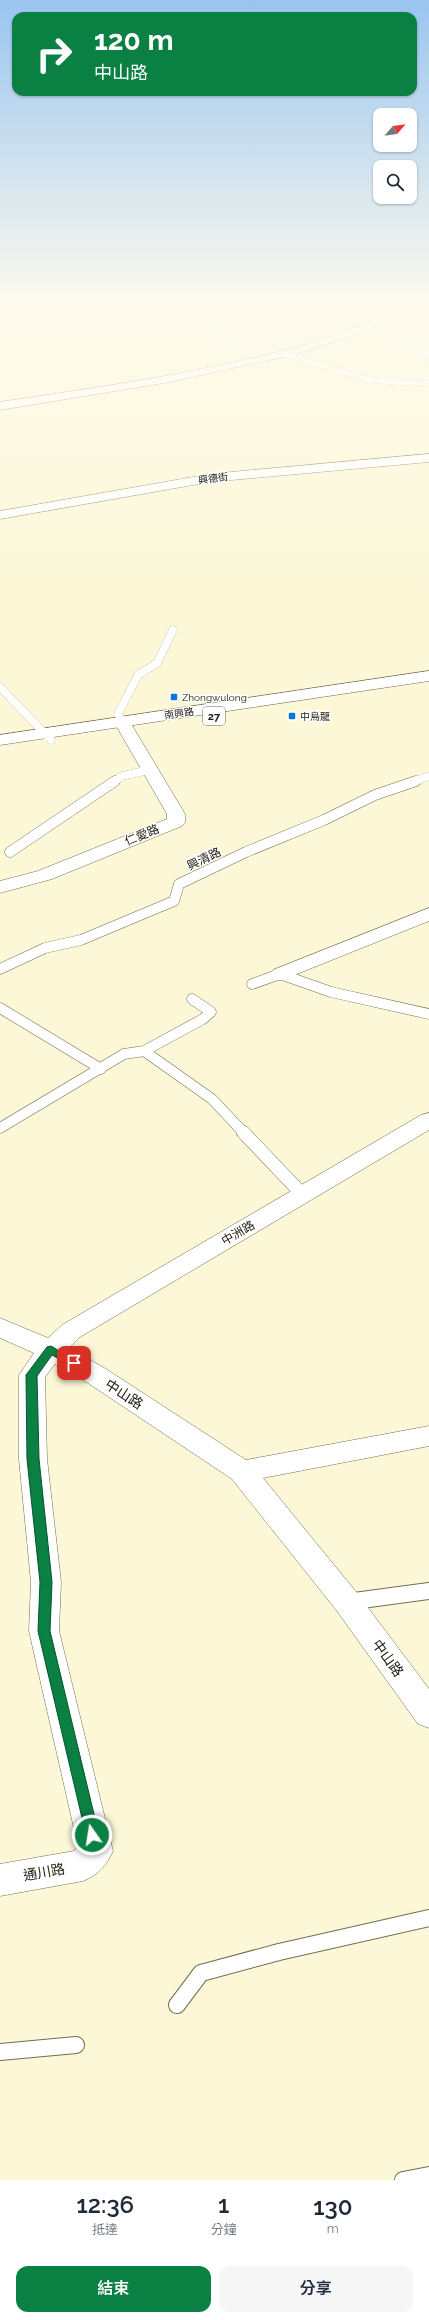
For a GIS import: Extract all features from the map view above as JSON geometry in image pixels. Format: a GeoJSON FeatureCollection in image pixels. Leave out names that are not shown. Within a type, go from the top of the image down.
{"type":"FeatureCollection","features":[{"type":"Feature","properties":{"kind":"street","name":"興德街"},"geometry":{"type":"LineString","coordinates":[[0,515],[210,478],[429,458]]}},
{"type":"Feature","properties":{"kind":"street","name":"南興路"},"geometry":{"type":"LineString","coordinates":[[0,748],[49,737],[429,676]]}},
{"type":"Feature","properties":{"kind":"street","name":"南興路"},"geometry":{"type":"LineString","coordinates":[[124,725],[429,685]]}},
{"type":"Feature","properties":{"kind":"street","name":"仁愛路"},"geometry":{"type":"LineString","coordinates":[[0,887],[45,874],[176,822],[176,814],[124,725]]}},
{"type":"Feature","properties":{"kind":"street","name":"南興路"},"geometry":{"type":"LineString","coordinates":[[0,740],[49,737]]}},
{"type":"Feature","properties":{"kind":"street"},"geometry":{"type":"LineString","coordinates":[[280,974],[429,914]]}},
{"type":"Feature","properties":{"kind":"street","name":"中洲路"},"geometry":{"type":"LineString","coordinates":[[51,1350],[71,1330],[429,1120]]}},
{"type":"Feature","properties":{"kind":"street","name":"中山路"},"geometry":{"type":"LineString","coordinates":[[0,1327],[51,1350],[97,1376],[242,1471],[347,1602],[429,1714]]}},
{"type":"Feature","properties":{"kind":"street","name":"通川路"},"geometry":{"type":"LineString","coordinates":[[0,1880],[82,1865],[96,1851],[44,1631],[46,1582],[33,1459],[32,1375],[51,1350]]}},
{"type":"Feature","properties":{"kind":"street"},"geometry":{"type":"LineString","coordinates":[[242,1471],[429,1436]]}},
{"type":"Feature","properties":{"kind":"lane"},"geometry":{"type":"LineString","coordinates":[[124,725],[118,714],[138,675],[158,663],[173,630]]}},
{"type":"Feature","properties":{"kind":"lane"},"geometry":{"type":"LineString","coordinates":[[0,687],[49,737]]}},
{"type":"Feature","properties":{"kind":"lane"},"geometry":{"type":"LineString","coordinates":[[10,852],[122,776],[149,770]]}},
{"type":"Feature","properties":{"kind":"lane","name":"興清路"},"geometry":{"type":"LineString","coordinates":[[0,969],[45,948],[81,940],[174,901],[179,884],[375,795],[429,776]]}},
{"type":"Feature","properties":{"kind":"lane"},"geometry":{"type":"LineString","coordinates":[[252,984],[280,974],[331,992],[429,1014]]}},
{"type":"Feature","properties":{"kind":"lane"},"geometry":{"type":"LineString","coordinates":[[0,1128],[124,1054],[144,1051],[203,1019],[211,1012],[192,999]]}},
{"type":"Feature","properties":{"kind":"lane"},"geometry":{"type":"LineString","coordinates":[[0,1008],[100,1069]]}},
{"type":"Feature","properties":{"kind":"lane"},"geometry":{"type":"LineString","coordinates":[[144,1051],[212,1099],[303,1195]]}},
{"type":"Feature","properties":{"kind":"lane"},"geometry":{"type":"LineString","coordinates":[[347,1602],[429,1591]]}},
{"type":"Feature","properties":{"kind":"lane"},"geometry":{"type":"LineString","coordinates":[[177,2006],[201,1973],[279,1952],[429,1918]]}},
{"type":"Feature","properties":{"kind":"lane"},"geometry":{"type":"LineString","coordinates":[[0,2052],[76,2045]]}},
{"type":"Feature","properties":{"kind":"lane"},"geometry":{"type":"LineString","coordinates":[[404,2180],[429,2175]]}},
{"type":"Feature","properties":{"kind":"place","name":"Zhongwulong"},"geometry":{"type":"Point","coordinates":[174,697]}},
{"type":"Feature","properties":{"kind":"place","name":"中烏龍"},"geometry":{"type":"Point","coordinates":[292,716]}},
{"type":"Feature","properties":{"kind":"route"},"geometry":{"type":"LineString","coordinates":[[74,1363],[51,1350],[32,1375],[33,1459],[46,1582],[44,1631],[92,1835]]}}]}
